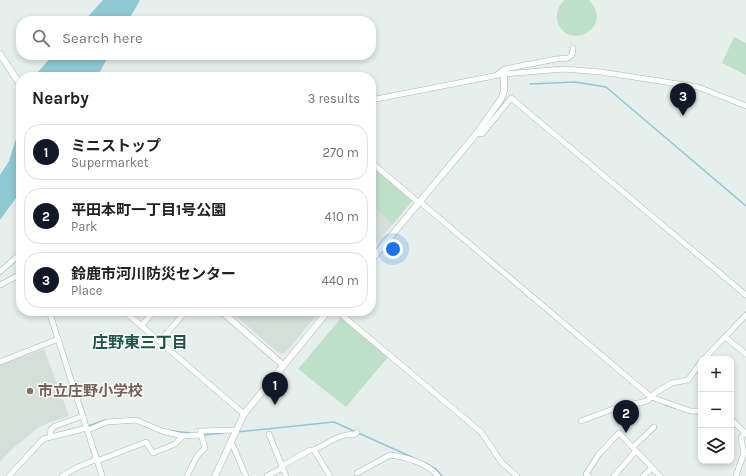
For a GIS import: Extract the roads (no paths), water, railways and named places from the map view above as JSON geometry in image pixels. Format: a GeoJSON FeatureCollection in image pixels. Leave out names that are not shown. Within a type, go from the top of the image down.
{"type":"FeatureCollection","features":[{"type":"Feature","properties":{"kind":"street"},"geometry":{"type":"LineString","coordinates":[[495,75],[504,69],[568,58],[572,55],[573,48]]}},
{"type":"Feature","properties":{"kind":"street"},"geometry":{"type":"LineString","coordinates":[[0,54],[16,78]]}},
{"type":"Feature","properties":{"kind":"street"},"geometry":{"type":"LineString","coordinates":[[376,99],[495,75],[562,69],[601,72],[698,88],[746,106]]}},
{"type":"Feature","properties":{"kind":"street"},"geometry":{"type":"LineString","coordinates":[[376,254],[477,133],[501,99],[504,91],[504,74]]}},
{"type":"Feature","properties":{"kind":"street"},"geometry":{"type":"LineString","coordinates":[[477,133],[482,134],[511,98],[746,295]]}},
{"type":"Feature","properties":{"kind":"street"},"geometry":{"type":"LineString","coordinates":[[376,166],[651,397],[690,411],[698,411]]}},
{"type":"Feature","properties":{"kind":"street"},"geometry":{"type":"LineString","coordinates":[[0,272],[16,258]]}},
{"type":"Feature","properties":{"kind":"street"},"geometry":{"type":"LineString","coordinates":[[0,285],[16,277]]}},
{"type":"Feature","properties":{"kind":"street"},"geometry":{"type":"LineString","coordinates":[[707,356],[746,315]]}},
{"type":"Feature","properties":{"kind":"street"},"geometry":{"type":"LineString","coordinates":[[51,316],[102,476]]}},
{"type":"Feature","properties":{"kind":"street"},"geometry":{"type":"LineString","coordinates":[[130,316],[244,414]]}},
{"type":"Feature","properties":{"kind":"street"},"geometry":{"type":"LineString","coordinates":[[141,326],[150,316]]}},
{"type":"Feature","properties":{"kind":"street"},"geometry":{"type":"LineString","coordinates":[[160,341],[182,316]]}},
{"type":"Feature","properties":{"kind":"street"},"geometry":{"type":"LineString","coordinates":[[227,316],[283,365]]}},
{"type":"Feature","properties":{"kind":"street"},"geometry":{"type":"LineString","coordinates":[[215,476],[232,436],[244,414],[324,316]]}},
{"type":"Feature","properties":{"kind":"street"},"geometry":{"type":"LineString","coordinates":[[343,316],[477,428],[502,463],[517,476]]}},
{"type":"Feature","properties":{"kind":"street"},"geometry":{"type":"LineString","coordinates":[[725,337],[746,354]]}},
{"type":"Feature","properties":{"kind":"street"},"geometry":{"type":"LineString","coordinates":[[0,362],[58,340]]}},
{"type":"Feature","properties":{"kind":"street"},"geometry":{"type":"LineString","coordinates":[[581,421],[613,410],[647,401],[672,383],[688,380],[698,366]]}},
{"type":"Feature","properties":{"kind":"street"},"geometry":{"type":"LineString","coordinates":[[9,476],[43,439],[50,434],[55,426],[83,416]]}},
{"type":"Feature","properties":{"kind":"street"},"geometry":{"type":"LineString","coordinates":[[50,434],[87,428],[112,421],[136,420],[154,429],[183,436],[235,430]]}},
{"type":"Feature","properties":{"kind":"street"},"geometry":{"type":"LineString","coordinates":[[734,421],[744,433],[741,438],[745,453],[736,476]]}},
{"type":"Feature","properties":{"kind":"street"},"geometry":{"type":"LineString","coordinates":[[614,476],[634,449],[654,427]]}},
{"type":"Feature","properties":{"kind":"street"},"geometry":{"type":"LineString","coordinates":[[187,476],[197,456],[205,448],[201,433]]}},
{"type":"Feature","properties":{"kind":"street"},"geometry":{"type":"LineString","coordinates":[[267,476],[310,450],[314,450],[342,436],[356,433]]}},
{"type":"Feature","properties":{"kind":"street"},"geometry":{"type":"LineString","coordinates":[[589,476],[586,474],[599,454],[619,433],[660,476]]}},
{"type":"Feature","properties":{"kind":"street"},"geometry":{"type":"LineString","coordinates":[[269,434],[286,476]]}},
{"type":"Feature","properties":{"kind":"street"},"geometry":{"type":"LineString","coordinates":[[62,476],[78,467],[146,442],[153,453],[175,444],[183,436]]}},
{"type":"Feature","properties":{"kind":"street"},"geometry":{"type":"LineString","coordinates":[[229,444],[233,446],[246,476]]}},
{"type":"Feature","properties":{"kind":"street"},"geometry":{"type":"LineString","coordinates":[[314,450],[330,476]]}},
{"type":"Feature","properties":{"kind":"street"},"geometry":{"type":"LineString","coordinates":[[355,475],[390,455],[410,459],[429,468],[438,476]]}},
{"type":"Feature","properties":{"kind":"street"},"geometry":{"type":"LineString","coordinates":[[643,476],[652,468]]}},
{"type":"Feature","properties":{"kind":"water"},"geometry":{"type":"Polygon","coordinates":[[[103,0],[140,0],[131,16],[89,16],[103,0]]]}},
{"type":"Feature","properties":{"kind":"water"},"geometry":{"type":"Polygon","coordinates":[[[49,60],[106,60],[100,72],[38,72],[49,60]]]}},
{"type":"Feature","properties":{"kind":"water"},"geometry":{"type":"Polygon","coordinates":[[[16,139],[16,198],[0,220],[0,175],[9,161],[16,139]]]}},
{"type":"Feature","properties":{"kind":"waterway"},"geometry":{"type":"LineString","coordinates":[[530,84],[575,82],[606,87],[746,206]]}},
{"type":"Feature","properties":{"kind":"waterway"},"geometry":{"type":"LineString","coordinates":[[708,352],[746,312]]}},
{"type":"Feature","properties":{"kind":"waterway"},"geometry":{"type":"LineString","coordinates":[[665,405],[675,408]]}},
{"type":"Feature","properties":{"kind":"waterway"},"geometry":{"type":"LineString","coordinates":[[690,413],[698,414]]}},
{"type":"Feature","properties":{"kind":"waterway"},"geometry":{"type":"LineString","coordinates":[[88,426],[105,420]]}},
{"type":"Feature","properties":{"kind":"waterway"},"geometry":{"type":"LineString","coordinates":[[237,432],[334,422],[414,458]]}},
{"type":"Feature","properties":{"kind":"waterway"},"geometry":{"type":"LineString","coordinates":[[172,431],[190,433]]}},
{"type":"Feature","properties":{"kind":"waterway"},"geometry":{"type":"LineString","coordinates":[[205,435],[223,433]]}},
{"type":"Feature","properties":{"kind":"waterway"},"geometry":{"type":"LineString","coordinates":[[425,463],[436,469],[442,476]]}},
{"type":"Feature","properties":{"kind":"place","name":"鈴鹿市河川防災センター"},"geometry":{"type":"Point","coordinates":[683,116]}},
{"type":"Feature","properties":{"kind":"place","name":"市立庄野小学校"},"geometry":{"type":"Point","coordinates":[30,391]}},
{"type":"Feature","properties":{"kind":"place","name":"ミニストップ"},"geometry":{"type":"Point","coordinates":[275,405]}},
{"type":"Feature","properties":{"kind":"place","name":"平田本町一丁目1号公園"},"geometry":{"type":"Point","coordinates":[626,433]}},
{"type":"Feature","properties":{"kind":"district","name":"庄野東三丁目"},"geometry":{"type":"Point","coordinates":[140,342]}}]}
